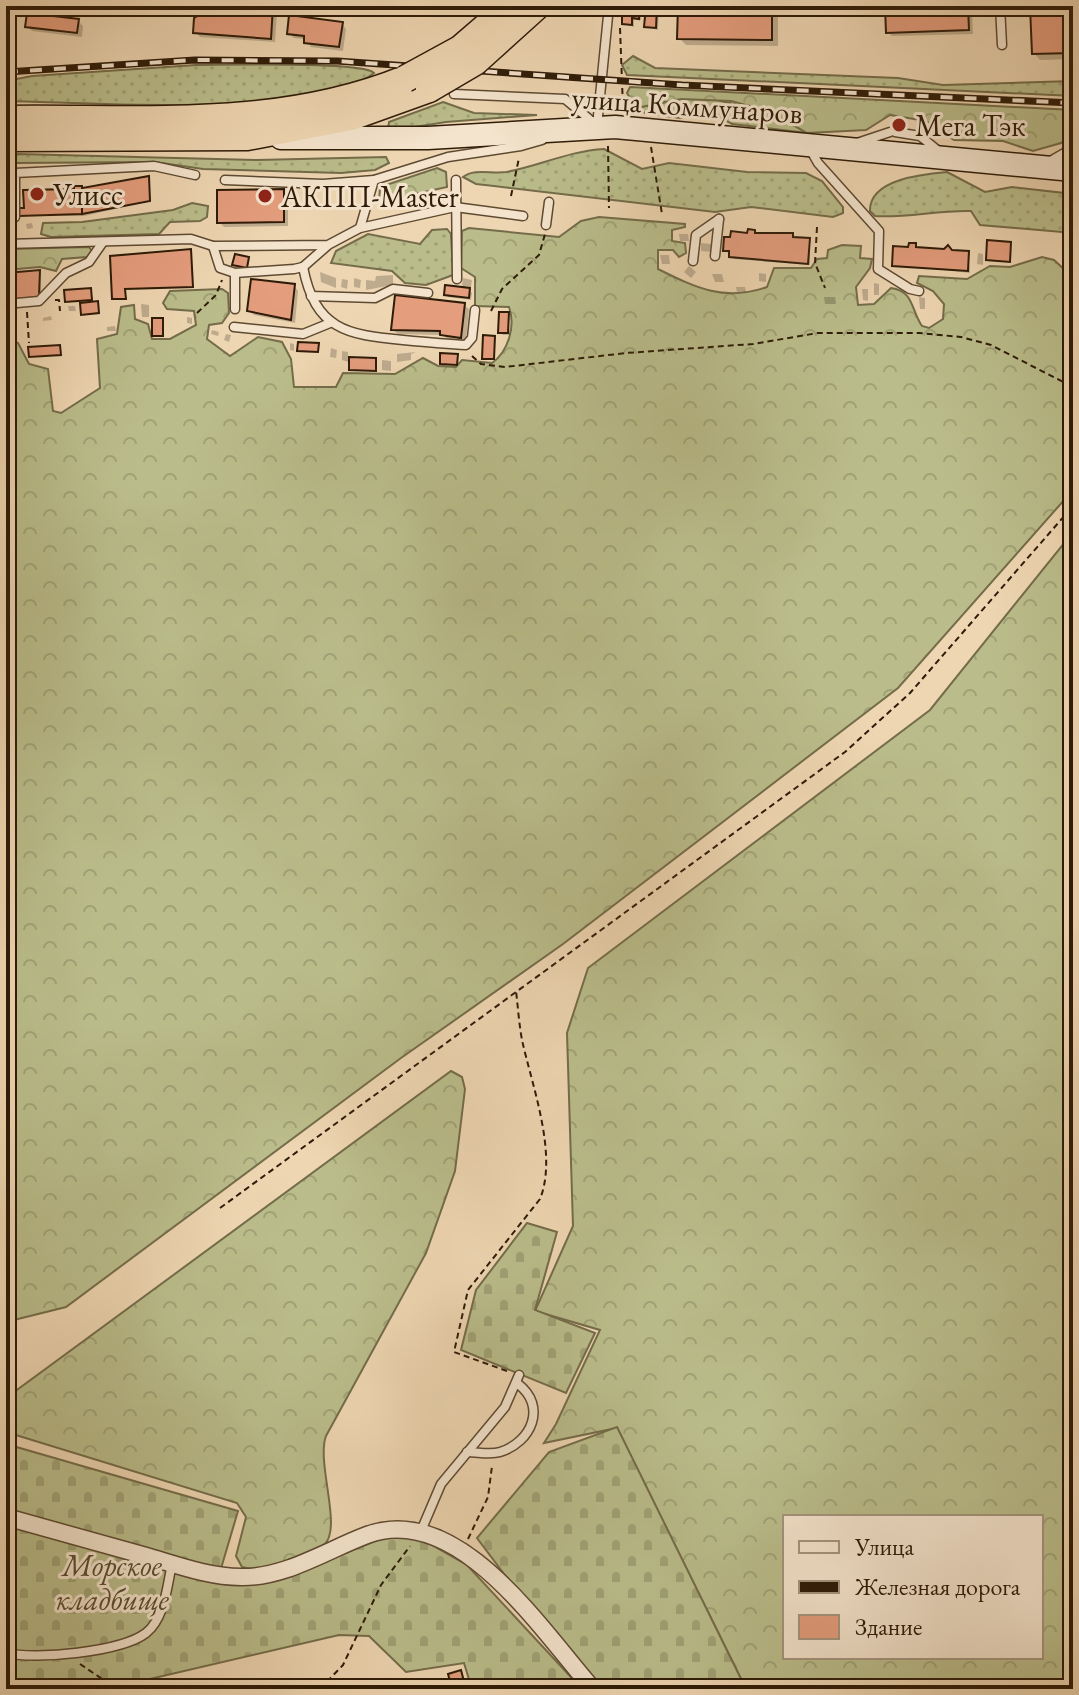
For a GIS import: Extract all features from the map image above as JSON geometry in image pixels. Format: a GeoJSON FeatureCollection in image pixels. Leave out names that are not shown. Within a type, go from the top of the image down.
{"type":"FeatureCollection","features":[{"type":"Feature","properties":{"kind":"highway"},"geometry":{"type":"LineString","coordinates":[[6,119],[238,118],[430,87],[460,49],[510,6]]}},
{"type":"Feature","properties":{"kind":"highway"},"geometry":{"type":"LineString","coordinates":[[6,138],[247,137],[326,123],[372,110],[430,87],[475,62],[537,6]]}},
{"type":"Feature","properties":{"kind":"main road"},"geometry":{"type":"LineString","coordinates":[[372,110],[374,139]]}},
{"type":"Feature","properties":{"kind":"main road","name":"улица Коммунаров"},"geometry":{"type":"LineString","coordinates":[[247,137],[374,139],[555,129],[848,148],[1073,170]]}},
{"type":"Feature","properties":{"kind":"street"},"geometry":{"type":"LineString","coordinates":[[6,1517],[172,1564],[243,1577],[272,1574],[387,1529],[421,1531],[462,1551],[502,1586],[593,1689]]}},
{"type":"Feature","properties":{"kind":"lane"},"geometry":{"type":"LineString","coordinates":[[602,131],[609,6]]}},
{"type":"Feature","properties":{"kind":"lane"},"geometry":{"type":"LineString","coordinates":[[1000,6],[1002,45]]}},
{"type":"Feature","properties":{"kind":"lane"},"geometry":{"type":"LineString","coordinates":[[430,87],[565,99],[602,131]]}},
{"type":"Feature","properties":{"kind":"lane"},"geometry":{"type":"LineString","coordinates":[[225,180],[332,184],[374,180],[448,157],[521,146],[541,140],[555,129]]}},
{"type":"Feature","properties":{"kind":"lane"},"geometry":{"type":"LineString","coordinates":[[848,148],[892,132],[920,136],[947,158]]}},
{"type":"Feature","properties":{"kind":"lane"},"geometry":{"type":"LineString","coordinates":[[6,138],[6,147]]}},
{"type":"Feature","properties":{"kind":"lane"},"geometry":{"type":"LineString","coordinates":[[808,145],[818,163],[879,231],[878,269],[910,289],[919,291]]}},
{"type":"Feature","properties":{"kind":"lane"},"geometry":{"type":"LineString","coordinates":[[1042,168],[1053,156],[1073,148]]}},
{"type":"Feature","properties":{"kind":"lane"},"geometry":{"type":"LineString","coordinates":[[15,217],[10,170],[154,166],[195,175]]}},
{"type":"Feature","properties":{"kind":"lane"},"geometry":{"type":"LineString","coordinates":[[360,228],[374,180]]}},
{"type":"Feature","properties":{"kind":"lane"},"geometry":{"type":"LineString","coordinates":[[456,180],[457,279]]}},
{"type":"Feature","properties":{"kind":"lane"},"geometry":{"type":"LineString","coordinates":[[546,225],[549,202]]}},
{"type":"Feature","properties":{"kind":"lane"},"geometry":{"type":"LineString","coordinates":[[213,246],[224,271],[235,273],[303,267],[328,245],[360,228],[455,207],[523,216]]}},
{"type":"Feature","properties":{"kind":"lane"},"geometry":{"type":"LineString","coordinates":[[693,261],[696,235],[719,219],[715,256]]}},
{"type":"Feature","properties":{"kind":"lane"},"geometry":{"type":"LineString","coordinates":[[6,244],[191,239],[213,246],[328,245]]}},
{"type":"Feature","properties":{"kind":"lane"},"geometry":{"type":"LineString","coordinates":[[6,304],[39,301],[66,273],[89,262],[103,242]]}},
{"type":"Feature","properties":{"kind":"lane"},"geometry":{"type":"LineString","coordinates":[[303,267],[311,296],[330,323],[353,334],[466,345],[472,338],[475,310]]}},
{"type":"Feature","properties":{"kind":"lane"},"geometry":{"type":"LineString","coordinates":[[235,273],[235,309]]}},
{"type":"Feature","properties":{"kind":"lane"},"geometry":{"type":"LineString","coordinates":[[311,296],[375,298],[393,289],[428,293]]}},
{"type":"Feature","properties":{"kind":"lane"},"geometry":{"type":"LineString","coordinates":[[234,327],[303,334],[330,323]]}},
{"type":"Feature","properties":{"kind":"lane"},"geometry":{"type":"LineString","coordinates":[[421,1531],[441,1484],[467,1452],[505,1407],[519,1380],[533,1398],[535,1416],[511,1447],[494,1453],[467,1452]]}},
{"type":"Feature","properties":{"kind":"lane"},"geometry":{"type":"LineString","coordinates":[[6,1653],[66,1654],[123,1642],[146,1633],[160,1613],[172,1564]]}},
{"type":"Feature","properties":{"kind":"path"},"geometry":{"type":"LineString","coordinates":[[607,27],[619,28],[622,32],[620,80],[624,112]]}},
{"type":"Feature","properties":{"kind":"path"},"geometry":{"type":"LineString","coordinates":[[602,131],[609,208]]}},
{"type":"Feature","properties":{"kind":"path"},"geometry":{"type":"LineString","coordinates":[[650,138],[662,214]]}},
{"type":"Feature","properties":{"kind":"path"},"geometry":{"type":"LineString","coordinates":[[511,196],[521,146]]}},
{"type":"Feature","properties":{"kind":"path"},"geometry":{"type":"LineString","coordinates":[[491,311],[502,289],[539,255],[546,225]]}},
{"type":"Feature","properties":{"kind":"path"},"geometry":{"type":"LineString","coordinates":[[817,227],[815,263],[825,288]]}},
{"type":"Feature","properties":{"kind":"path"},"geometry":{"type":"LineString","coordinates":[[197,313],[216,295],[224,271]]}},
{"type":"Feature","properties":{"kind":"path"},"geometry":{"type":"LineString","coordinates":[[27,317],[29,343]]}},
{"type":"Feature","properties":{"kind":"path"},"geometry":{"type":"LineString","coordinates":[[466,345],[481,364],[505,367],[626,353],[753,344],[818,333],[919,333],[961,337],[991,345],[1073,387]]}},
{"type":"Feature","properties":{"kind":"path"},"geometry":{"type":"LineString","coordinates":[[220,1208],[845,752],[910,693],[1073,506]]}},
{"type":"Feature","properties":{"kind":"path"},"geometry":{"type":"LineString","coordinates":[[516,991],[522,1041],[538,1100],[547,1183],[540,1199],[468,1290],[454,1352],[519,1380]]}},
{"type":"Feature","properties":{"kind":"path"},"geometry":{"type":"LineString","coordinates":[[462,1551],[488,1497],[494,1453]]}},
{"type":"Feature","properties":{"kind":"path"},"geometry":{"type":"LineString","coordinates":[[320,1689],[343,1665],[381,1585],[421,1531]]}},
{"type":"Feature","properties":{"kind":"path"},"geometry":{"type":"LineString","coordinates":[[66,1654],[117,1689]]}},
{"type":"Feature","properties":{"kind":"green space"},"geometry":{"type":"Polygon","coordinates":[[[633,56],[655,68],[898,78],[943,85],[1073,81],[1073,96],[627,75],[622,65],[633,56]]]}},
{"type":"Feature","properties":{"kind":"green space"},"geometry":{"type":"Polygon","coordinates":[[[196,65],[320,65],[364,69],[374,73],[344,88],[252,103],[142,105],[6,101],[6,81],[32,76],[196,65]]]}},
{"type":"Feature","properties":{"kind":"green space"},"geometry":{"type":"Polygon","coordinates":[[[630,87],[1073,110],[1073,133],[1061,143],[1033,151],[1003,141],[954,140],[926,121],[890,115],[866,130],[807,133],[769,111],[731,101],[681,99],[636,108],[627,93],[630,87]]]}},
{"type":"Feature","properties":{"kind":"green space"},"geometry":{"type":"Polygon","coordinates":[[[707,98],[768,111],[807,133],[732,124],[708,110],[680,118],[645,113],[636,108],[681,99],[707,98]]]}},
{"type":"Feature","properties":{"kind":"green space"},"geometry":{"type":"Polygon","coordinates":[[[443,102],[474,113],[537,115],[388,129],[389,122],[443,102]]]}},
{"type":"Feature","properties":{"kind":"green space"},"geometry":{"type":"Polygon","coordinates":[[[604,149],[642,169],[669,163],[747,172],[806,173],[822,181],[843,207],[843,213],[833,217],[751,207],[715,212],[476,184],[463,177],[478,172],[506,172],[604,149]]]}},
{"type":"Feature","properties":{"kind":"green space"},"geometry":{"type":"Polygon","coordinates":[[[18,154],[257,160],[386,157],[389,163],[375,170],[341,173],[203,169],[155,162],[15,163],[12,159],[18,154]]]}},
{"type":"Feature","properties":{"kind":"green space"},"geometry":{"type":"Polygon","coordinates":[[[437,168],[446,172],[447,187],[379,202],[380,187],[437,168]]]}},
{"type":"Feature","properties":{"kind":"green space"},"geometry":{"type":"Polygon","coordinates":[[[947,172],[985,192],[1012,187],[1073,194],[1073,233],[980,225],[971,211],[875,216],[870,211],[872,200],[888,185],[912,177],[947,172]]]}},
{"type":"Feature","properties":{"kind":"green space"},"geometry":{"type":"Polygon","coordinates":[[[192,203],[208,206],[207,217],[200,221],[170,222],[159,234],[51,237],[41,234],[43,223],[82,222],[173,210],[192,203]]]}},
{"type":"Feature","properties":{"kind":"green space"},"geometry":{"type":"Polygon","coordinates":[[[599,217],[685,224],[685,227],[672,230],[672,241],[685,243],[686,253],[679,257],[673,250],[658,250],[658,269],[698,287],[724,293],[767,287],[774,268],[811,268],[817,259],[827,258],[828,250],[842,245],[861,246],[860,258],[872,259],[870,268],[856,287],[858,305],[874,304],[891,288],[898,290],[908,297],[922,326],[929,328],[943,319],[944,304],[933,291],[917,283],[919,276],[967,279],[990,266],[1010,267],[1042,257],[1054,260],[1066,271],[1073,295],[1068,322],[1073,332],[1073,490],[898,688],[563,944],[401,1058],[66,1307],[6,1322],[6,337],[18,343],[29,364],[48,369],[53,411],[61,413],[100,388],[97,339],[117,334],[121,307],[134,305],[135,319],[148,324],[152,339],[170,339],[196,325],[194,311],[167,309],[163,303],[170,291],[222,289],[228,293],[229,313],[222,323],[209,325],[207,339],[230,356],[258,337],[282,342],[291,359],[294,387],[336,387],[343,373],[395,374],[423,358],[438,366],[456,367],[462,360],[492,363],[506,345],[511,330],[511,314],[509,307],[475,306],[475,277],[461,268],[462,231],[469,228],[559,237],[581,221],[599,217]]]}},
{"type":"Feature","properties":{"kind":"green space"},"geometry":{"type":"Polygon","coordinates":[[[447,229],[451,234],[453,275],[426,285],[405,283],[392,271],[331,263],[336,251],[368,234],[420,244],[432,230],[447,229]]]}},
{"type":"Feature","properties":{"kind":"green space"},"geometry":{"type":"Polygon","coordinates":[[[89,247],[92,251],[87,257],[62,259],[56,271],[40,267],[6,270],[6,249],[89,247]]]}},
{"type":"Feature","properties":{"kind":"green space"},"geometry":{"type":"Polygon","coordinates":[[[1073,532],[1073,1689],[746,1689],[617,1428],[544,1443],[600,1330],[535,1311],[573,1226],[567,1033],[588,968],[930,710],[1073,532]]]}},
{"type":"Feature","properties":{"kind":"green space"},"geometry":{"type":"Polygon","coordinates":[[[451,1071],[462,1077],[465,1089],[455,1171],[426,1253],[326,1436],[324,1462],[331,1525],[324,1545],[308,1554],[266,1567],[242,1567],[236,1556],[246,1517],[237,1503],[6,1432],[6,1398],[451,1071]]]}},
{"type":"Feature","properties":{"kind":"green space"},"geometry":{"type":"Polygon","coordinates":[[[527,1223],[557,1232],[535,1310],[595,1333],[566,1393],[461,1350],[476,1290],[527,1223]]]}},
{"type":"Feature","properties":{"kind":"green space"},"geometry":{"type":"Polygon","coordinates":[[[617,1427],[746,1689],[602,1689],[547,1631],[477,1538],[549,1452],[617,1427]]]}},
{"type":"Feature","properties":{"kind":"green space","name":"Морское кладбище"},"geometry":{"type":"Polygon","coordinates":[[[6,1444],[238,1511],[217,1582],[299,1571],[388,1536],[421,1539],[467,1565],[582,1689],[472,1689],[464,1663],[406,1672],[369,1636],[339,1635],[107,1689],[6,1689],[6,1444]]]}},
{"type":"Feature","properties":{"kind":"building"},"geometry":{"type":"Polygon","coordinates":[[[214,6],[273,6],[271,39],[193,33],[194,18],[214,6]]]}},
{"type":"Feature","properties":{"kind":"building"},"geometry":{"type":"Polygon","coordinates":[[[622,6],[639,6],[639,19],[632,18],[632,25],[622,24],[622,6]]]}},
{"type":"Feature","properties":{"kind":"building"},"geometry":{"type":"Polygon","coordinates":[[[646,6],[657,6],[656,28],[644,27],[646,6]]]}},
{"type":"Feature","properties":{"kind":"building"},"geometry":{"type":"Polygon","coordinates":[[[678,6],[772,6],[772,40],[677,39],[678,6]]]}},
{"type":"Feature","properties":{"kind":"building"},"geometry":{"type":"Polygon","coordinates":[[[885,6],[968,6],[969,30],[886,33],[885,6]]]}},
{"type":"Feature","properties":{"kind":"building"},"geometry":{"type":"Polygon","coordinates":[[[1030,6],[1073,6],[1073,53],[1032,54],[1030,6]]]}},
{"type":"Feature","properties":{"kind":"building"},"geometry":{"type":"Polygon","coordinates":[[[27,13],[79,19],[77,33],[25,27],[27,13]]]}},
{"type":"Feature","properties":{"kind":"building"},"geometry":{"type":"Polygon","coordinates":[[[289,15],[343,22],[339,47],[304,43],[304,36],[287,34],[289,15]]]}},
{"type":"Feature","properties":{"kind":"building"},"geometry":{"type":"Polygon","coordinates":[[[149,176],[150,201],[82,214],[82,188],[149,176]]]}},
{"type":"Feature","properties":{"kind":"building"},"geometry":{"type":"Polygon","coordinates":[[[74,186],[82,186],[82,214],[19,216],[19,208],[24,208],[23,190],[74,189],[74,186]]]}},
{"type":"Feature","properties":{"kind":"building"},"geometry":{"type":"Polygon","coordinates":[[[284,189],[284,222],[217,223],[217,190],[284,189]]]}},
{"type":"Feature","properties":{"kind":"building"},"geometry":{"type":"Polygon","coordinates":[[[748,229],[755,230],[755,233],[793,233],[793,237],[810,238],[808,264],[729,257],[729,251],[723,251],[724,237],[730,237],[731,231],[747,233],[748,229]]]}},
{"type":"Feature","properties":{"kind":"building"},"geometry":{"type":"Polygon","coordinates":[[[987,240],[1011,242],[1010,262],[986,260],[987,240]]]}},
{"type":"Feature","properties":{"kind":"building"},"geometry":{"type":"Polygon","coordinates":[[[909,243],[916,243],[916,247],[944,249],[948,245],[952,250],[969,251],[968,271],[892,266],[893,246],[908,247],[909,243]]]}},
{"type":"Feature","properties":{"kind":"building"},"geometry":{"type":"Polygon","coordinates":[[[191,249],[193,287],[125,289],[126,299],[112,299],[110,256],[191,249]]]}},
{"type":"Feature","properties":{"kind":"building"},"geometry":{"type":"Polygon","coordinates":[[[235,254],[249,257],[247,268],[232,265],[235,254]]]}},
{"type":"Feature","properties":{"kind":"building"},"geometry":{"type":"Polygon","coordinates":[[[40,270],[39,297],[6,300],[6,273],[40,270]]]}},
{"type":"Feature","properties":{"kind":"building"},"geometry":{"type":"Polygon","coordinates":[[[251,279],[295,284],[291,320],[247,311],[251,279]]]}},
{"type":"Feature","properties":{"kind":"building"},"geometry":{"type":"Polygon","coordinates":[[[445,285],[470,288],[469,298],[444,295],[445,285]]]}},
{"type":"Feature","properties":{"kind":"building"},"geometry":{"type":"Polygon","coordinates":[[[91,288],[92,300],[65,302],[64,290],[91,288]]]}},
{"type":"Feature","properties":{"kind":"building"},"geometry":{"type":"Polygon","coordinates":[[[395,295],[465,303],[461,338],[440,335],[440,331],[391,330],[395,295]]]}},
{"type":"Feature","properties":{"kind":"building"},"geometry":{"type":"Polygon","coordinates":[[[98,301],[99,313],[81,315],[80,303],[98,301]]]}},
{"type":"Feature","properties":{"kind":"building"},"geometry":{"type":"Polygon","coordinates":[[[499,312],[509,312],[508,333],[498,333],[499,312]]]}},
{"type":"Feature","properties":{"kind":"building"},"geometry":{"type":"Polygon","coordinates":[[[152,318],[163,318],[163,336],[152,336],[152,318]]]}},
{"type":"Feature","properties":{"kind":"building"},"geometry":{"type":"Polygon","coordinates":[[[483,335],[495,336],[494,359],[482,359],[483,335]]]}},
{"type":"Feature","properties":{"kind":"building"},"geometry":{"type":"Polygon","coordinates":[[[298,342],[319,343],[318,352],[297,351],[298,342]]]}},
{"type":"Feature","properties":{"kind":"building"},"geometry":{"type":"Polygon","coordinates":[[[60,345],[61,355],[29,357],[28,347],[60,345]]]}},
{"type":"Feature","properties":{"kind":"building"},"geometry":{"type":"Polygon","coordinates":[[[440,353],[458,354],[457,365],[440,364],[440,353]]]}},
{"type":"Feature","properties":{"kind":"building"},"geometry":{"type":"Polygon","coordinates":[[[349,357],[376,358],[376,371],[349,370],[349,357]]]}},
{"type":"Feature","properties":{"kind":"building"},"geometry":{"type":"Polygon","coordinates":[[[461,1670],[466,1689],[452,1689],[448,1674],[461,1670]]]}},
{"type":"Feature","properties":{"kind":"railway"},"geometry":{"type":"LineString","coordinates":[[6,72],[195,60],[337,61],[682,85],[1073,103]]}},
{"type":"Feature","properties":{"kind":"place","name":"Мега Тэк"},"geometry":{"type":"Point","coordinates":[899,125]}},
{"type":"Feature","properties":{"kind":"place","name":"Улисс"},"geometry":{"type":"Point","coordinates":[37,194]}},
{"type":"Feature","properties":{"kind":"place","name":"АКПП-Master"},"geometry":{"type":"Point","coordinates":[265,196]}}]}
